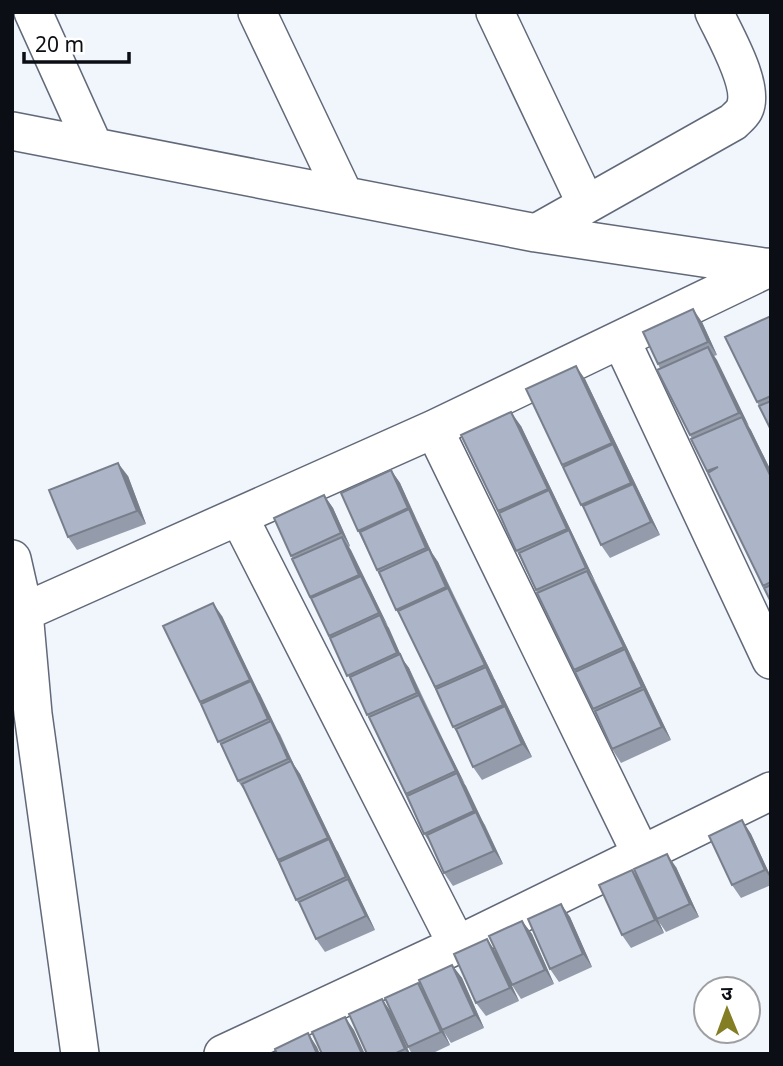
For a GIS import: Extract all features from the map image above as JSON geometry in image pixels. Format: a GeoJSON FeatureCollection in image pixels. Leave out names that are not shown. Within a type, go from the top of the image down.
{"type":"FeatureCollection","features":[{"type":"Feature","properties":{"kind":"street"},"geometry":{"type":"LineString","coordinates":[[33,12],[94,147]]}},
{"type":"Feature","properties":{"kind":"street"},"geometry":{"type":"LineString","coordinates":[[257,12],[344,195]]}},
{"type":"Feature","properties":{"kind":"street"},"geometry":{"type":"LineString","coordinates":[[495,12],[586,204]]}},
{"type":"Feature","properties":{"kind":"street"},"geometry":{"type":"LineString","coordinates":[[537,233],[733,122],[744,112],[747,102],[744,78],[714,12]]}},
{"type":"Feature","properties":{"kind":"street"},"geometry":{"type":"LineString","coordinates":[[12,131],[537,233],[771,268]]}},
{"type":"Feature","properties":{"kind":"street"},"geometry":{"type":"LineString","coordinates":[[24,612],[434,429],[771,268]]}},
{"type":"Feature","properties":{"kind":"street"},"geometry":{"type":"LineString","coordinates":[[621,340],[771,660]]}},
{"type":"Feature","properties":{"kind":"street"},"geometry":{"type":"LineString","coordinates":[[434,429],[642,856]]}},
{"type":"Feature","properties":{"kind":"street"},"geometry":{"type":"LineString","coordinates":[[239,517],[457,945]]}},
{"type":"Feature","properties":{"kind":"street"},"geometry":{"type":"LineString","coordinates":[[12,559],[24,612],[23,716],[80,1054]]}},
{"type":"Feature","properties":{"kind":"street"},"geometry":{"type":"LineString","coordinates":[[223,1054],[457,945],[771,792]]}},
{"type":"Feature","properties":{"kind":"building"},"geometry":{"type":"Polygon","coordinates":[[[693,309],[708,342],[658,364],[643,332],[693,309]]]}},
{"type":"Feature","properties":{"kind":"building"},"geometry":{"type":"Polygon","coordinates":[[[771,316],[771,396],[757,402],[725,337],[771,316]]]}},
{"type":"Feature","properties":{"kind":"building"},"geometry":{"type":"Polygon","coordinates":[[[708,347],[739,413],[690,435],[657,370],[708,347]]]}},
{"type":"Feature","properties":{"kind":"building"},"geometry":{"type":"Polygon","coordinates":[[[576,366],[612,443],[562,465],[526,389],[576,366]]]}},
{"type":"Feature","properties":{"kind":"building"},"geometry":{"type":"Polygon","coordinates":[[[771,401],[771,430],[759,406],[771,401]]]}},
{"type":"Feature","properties":{"kind":"building"},"geometry":{"type":"Polygon","coordinates":[[[511,412],[548,489],[498,511],[461,435],[511,412]]]}},
{"type":"Feature","properties":{"kind":"building"},"geometry":{"type":"Polygon","coordinates":[[[742,417],[771,477],[771,582],[763,586],[708,473],[718,467],[707,471],[691,439],[742,417]]]}},
{"type":"Feature","properties":{"kind":"building"},"geometry":{"type":"Polygon","coordinates":[[[613,444],[631,483],[581,505],[563,467],[613,444]]]}},
{"type":"Feature","properties":{"kind":"building"},"geometry":{"type":"Polygon","coordinates":[[[118,463],[137,511],[68,537],[49,490],[118,463]]]}},
{"type":"Feature","properties":{"kind":"building"},"geometry":{"type":"Polygon","coordinates":[[[391,470],[408,508],[358,531],[341,493],[391,470]]]}},
{"type":"Feature","properties":{"kind":"building"},"geometry":{"type":"Polygon","coordinates":[[[633,484],[651,522],[601,545],[583,506],[633,484]]]}},
{"type":"Feature","properties":{"kind":"building"},"geometry":{"type":"Polygon","coordinates":[[[549,490],[567,529],[516,551],[499,513],[549,490]]]}},
{"type":"Feature","properties":{"kind":"building"},"geometry":{"type":"Polygon","coordinates":[[[324,495],[341,533],[291,556],[274,518],[324,495]]]}},
{"type":"Feature","properties":{"kind":"building"},"geometry":{"type":"Polygon","coordinates":[[[409,509],[426,548],[377,570],[360,532],[409,509]]]}},
{"type":"Feature","properties":{"kind":"building"},"geometry":{"type":"Polygon","coordinates":[[[569,530],[586,568],[536,590],[519,553],[569,530]]]}},
{"type":"Feature","properties":{"kind":"building"},"geometry":{"type":"Polygon","coordinates":[[[342,537],[359,575],[310,597],[292,559],[342,537]]]}},
{"type":"Feature","properties":{"kind":"building"},"geometry":{"type":"Polygon","coordinates":[[[429,549],[446,587],[396,610],[379,572],[429,549]]]}},
{"type":"Feature","properties":{"kind":"building"},"geometry":{"type":"Polygon","coordinates":[[[587,571],[624,647],[574,670],[537,593],[587,571]]]}},
{"type":"Feature","properties":{"kind":"building"},"geometry":{"type":"Polygon","coordinates":[[[361,576],[379,613],[329,636],[311,598],[361,576]]]}},
{"type":"Feature","properties":{"kind":"building"},"geometry":{"type":"Polygon","coordinates":[[[771,585],[771,602],[764,588],[771,585]]]}},
{"type":"Feature","properties":{"kind":"building"},"geometry":{"type":"Polygon","coordinates":[[[448,588],[485,665],[435,687],[398,611],[448,588]]]}},
{"type":"Feature","properties":{"kind":"building"},"geometry":{"type":"Polygon","coordinates":[[[213,603],[250,680],[200,702],[163,626],[213,603]]]}},
{"type":"Feature","properties":{"kind":"building"},"geometry":{"type":"Polygon","coordinates":[[[380,615],[397,653],[347,676],[330,638],[380,615]]]}},
{"type":"Feature","properties":{"kind":"building"},"geometry":{"type":"Polygon","coordinates":[[[625,649],[642,687],[593,709],[575,672],[625,649]]]}},
{"type":"Feature","properties":{"kind":"building"},"geometry":{"type":"Polygon","coordinates":[[[400,654],[417,693],[367,715],[350,677],[400,654]]]}},
{"type":"Feature","properties":{"kind":"building"},"geometry":{"type":"Polygon","coordinates":[[[486,667],[503,705],[453,727],[436,689],[486,667]]]}},
{"type":"Feature","properties":{"kind":"building"},"geometry":{"type":"Polygon","coordinates":[[[251,681],[268,719],[218,742],[201,704],[251,681]]]}},
{"type":"Feature","properties":{"kind":"building"},"geometry":{"type":"Polygon","coordinates":[[[644,689],[662,727],[612,749],[595,711],[644,689]]]}},
{"type":"Feature","properties":{"kind":"building"},"geometry":{"type":"Polygon","coordinates":[[[419,695],[456,771],[406,794],[369,717],[419,695]]]}},
{"type":"Feature","properties":{"kind":"building"},"geometry":{"type":"Polygon","coordinates":[[[505,706],[522,744],[473,767],[456,729],[505,706]]]}},
{"type":"Feature","properties":{"kind":"building"},"geometry":{"type":"Polygon","coordinates":[[[271,721],[288,759],[238,781],[221,744],[271,721]]]}},
{"type":"Feature","properties":{"kind":"building"},"geometry":{"type":"Polygon","coordinates":[[[291,761],[328,838],[278,860],[242,784],[291,761]]]}},
{"type":"Feature","properties":{"kind":"building"},"geometry":{"type":"Polygon","coordinates":[[[457,773],[474,811],[424,834],[407,796],[457,773]]]}},
{"type":"Feature","properties":{"kind":"building"},"geometry":{"type":"Polygon","coordinates":[[[476,812],[494,851],[444,873],[427,835],[476,812]]]}},
{"type":"Feature","properties":{"kind":"building"},"geometry":{"type":"Polygon","coordinates":[[[742,820],[765,870],[732,885],[709,836],[742,820]]]}},
{"type":"Feature","properties":{"kind":"building"},"geometry":{"type":"Polygon","coordinates":[[[329,839],[346,877],[296,900],[279,862],[329,839]]]}},
{"type":"Feature","properties":{"kind":"building"},"geometry":{"type":"Polygon","coordinates":[[[667,854],[690,904],[657,919],[634,869],[667,854]]]}},
{"type":"Feature","properties":{"kind":"building"},"geometry":{"type":"Polygon","coordinates":[[[632,870],[655,920],[622,935],[599,885],[632,870]]]}},
{"type":"Feature","properties":{"kind":"building"},"geometry":{"type":"Polygon","coordinates":[[[348,879],[366,916],[316,939],[299,902],[348,879]]]}},
{"type":"Feature","properties":{"kind":"building"},"geometry":{"type":"Polygon","coordinates":[[[561,904],[583,954],[550,969],[528,919],[561,904]]]}},
{"type":"Feature","properties":{"kind":"building"},"geometry":{"type":"Polygon","coordinates":[[[522,921],[545,970],[512,985],[489,936],[522,921]]]}},
{"type":"Feature","properties":{"kind":"building"},"geometry":{"type":"Polygon","coordinates":[[[487,939],[510,988],[476,1003],[454,954],[487,939]]]}},
{"type":"Feature","properties":{"kind":"building"},"geometry":{"type":"Polygon","coordinates":[[[452,965],[475,1015],[442,1030],[419,980],[452,965]]]}},
{"type":"Feature","properties":{"kind":"building"},"geometry":{"type":"Polygon","coordinates":[[[418,983],[441,1032],[408,1047],[385,998],[418,983]]]}},
{"type":"Feature","properties":{"kind":"building"},"geometry":{"type":"Polygon","coordinates":[[[382,999],[405,1049],[394,1054],[367,1054],[349,1014],[382,999]]]}},
{"type":"Feature","properties":{"kind":"building"},"geometry":{"type":"Polygon","coordinates":[[[345,1017],[362,1054],[322,1054],[312,1032],[345,1017]]]}},
{"type":"Feature","properties":{"kind":"building"},"geometry":{"type":"Polygon","coordinates":[[[308,1033],[317,1054],[277,1054],[275,1049],[308,1033]]]}}]}
